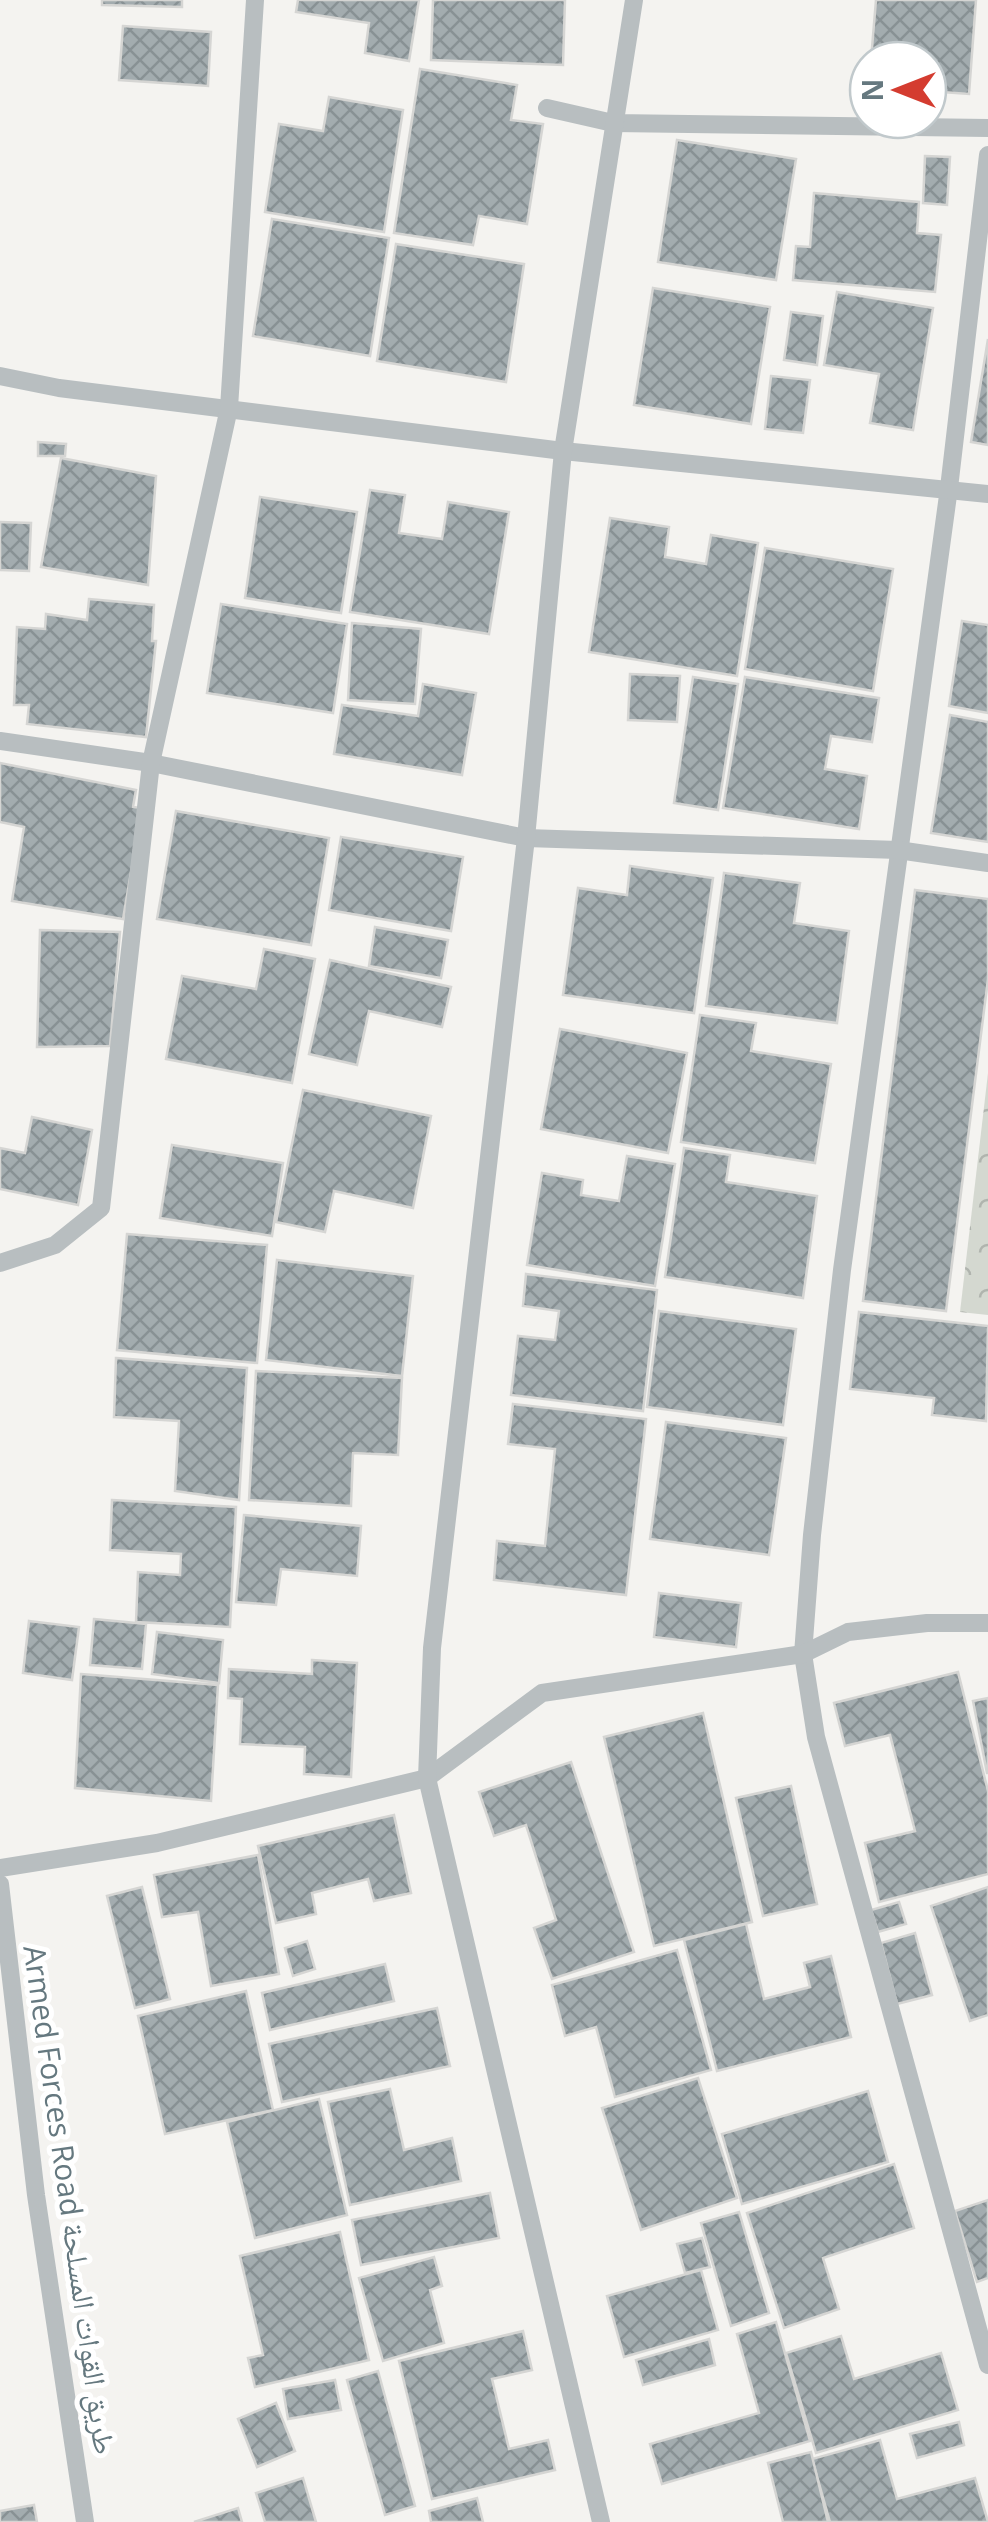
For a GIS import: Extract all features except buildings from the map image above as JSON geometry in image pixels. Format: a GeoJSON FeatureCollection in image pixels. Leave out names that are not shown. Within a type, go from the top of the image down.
{"type":"FeatureCollection","features":[{"type":"Feature","properties":{"kind":"street"},"geometry":{"type":"LineString","coordinates":[[0,1263],[55,1245],[101,1208],[150,763],[229,408],[255,0]]}},
{"type":"Feature","properties":{"kind":"street"},"geometry":{"type":"LineString","coordinates":[[601,2522],[428,1778],[432,1648],[526,838],[563,452],[634,0]]}},
{"type":"Feature","properties":{"kind":"street"},"geometry":{"type":"LineString","coordinates":[[547,108],[614,123],[988,128]]}},
{"type":"Feature","properties":{"kind":"street"},"geometry":{"type":"LineString","coordinates":[[988,155],[948,488],[842,1270],[803,1654],[816,1737],[988,2365]]}},
{"type":"Feature","properties":{"kind":"street"},"geometry":{"type":"LineString","coordinates":[[0,376],[59,388],[563,452],[988,494]]}},
{"type":"Feature","properties":{"kind":"street"},"geometry":{"type":"LineString","coordinates":[[0,741],[150,763],[526,838],[898,850],[988,863]]}},
{"type":"Feature","properties":{"kind":"street"},"geometry":{"type":"LineString","coordinates":[[0,1868],[157,1843],[428,1778],[542,1693],[803,1654],[848,1632],[927,1623],[988,1623]]}},
{"type":"Feature","properties":{"kind":"street","name":"Armed Forces Road طريق القوات المسلحة"},"geometry":{"type":"LineString","coordinates":[[0,1884],[36,2195],[84,2522]]}},
{"type":"Feature","properties":{"kind":"green space"},"geometry":{"type":"Polygon","coordinates":[[[988,1073],[988,1315],[960,1312],[988,1073]]]}}]}
